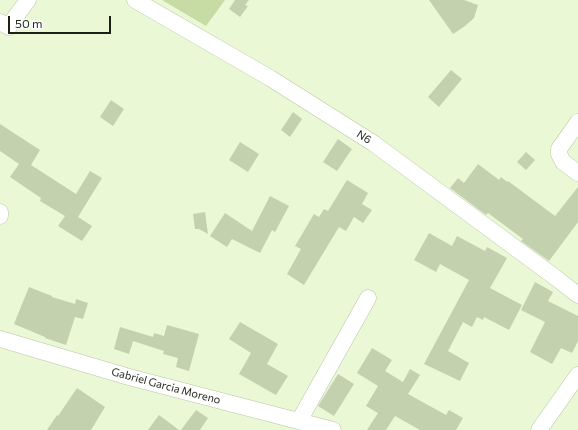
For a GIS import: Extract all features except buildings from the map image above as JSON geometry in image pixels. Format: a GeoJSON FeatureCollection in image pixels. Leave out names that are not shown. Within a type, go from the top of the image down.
{"type":"FeatureCollection","features":[{"type":"Feature","properties":{"kind":"street"},"geometry":{"type":"LineString","coordinates":[[0,22],[9,27],[28,0]]}},
{"type":"Feature","properties":{"kind":"street","name":"N6"},"geometry":{"type":"LineString","coordinates":[[135,0],[270,78],[373,143],[578,295]]}},
{"type":"Feature","properties":{"kind":"street"},"geometry":{"type":"LineString","coordinates":[[578,122],[559,149],[559,154],[563,162],[578,173]]}},
{"type":"Feature","properties":{"kind":"street"},"geometry":{"type":"LineString","coordinates":[[299,421],[368,298]]}},
{"type":"Feature","properties":{"kind":"street","name":"Gabriel Garcia Moreno"},"geometry":{"type":"LineString","coordinates":[[0,339],[129,377],[333,430]]}},
{"type":"Feature","properties":{"kind":"street"},"geometry":{"type":"LineString","coordinates":[[538,430],[578,375]]}},
{"type":"Feature","properties":{"kind":"green space"},"geometry":{"type":"Polygon","coordinates":[[[162,0],[225,0],[206,26],[162,0]]]}}]}
